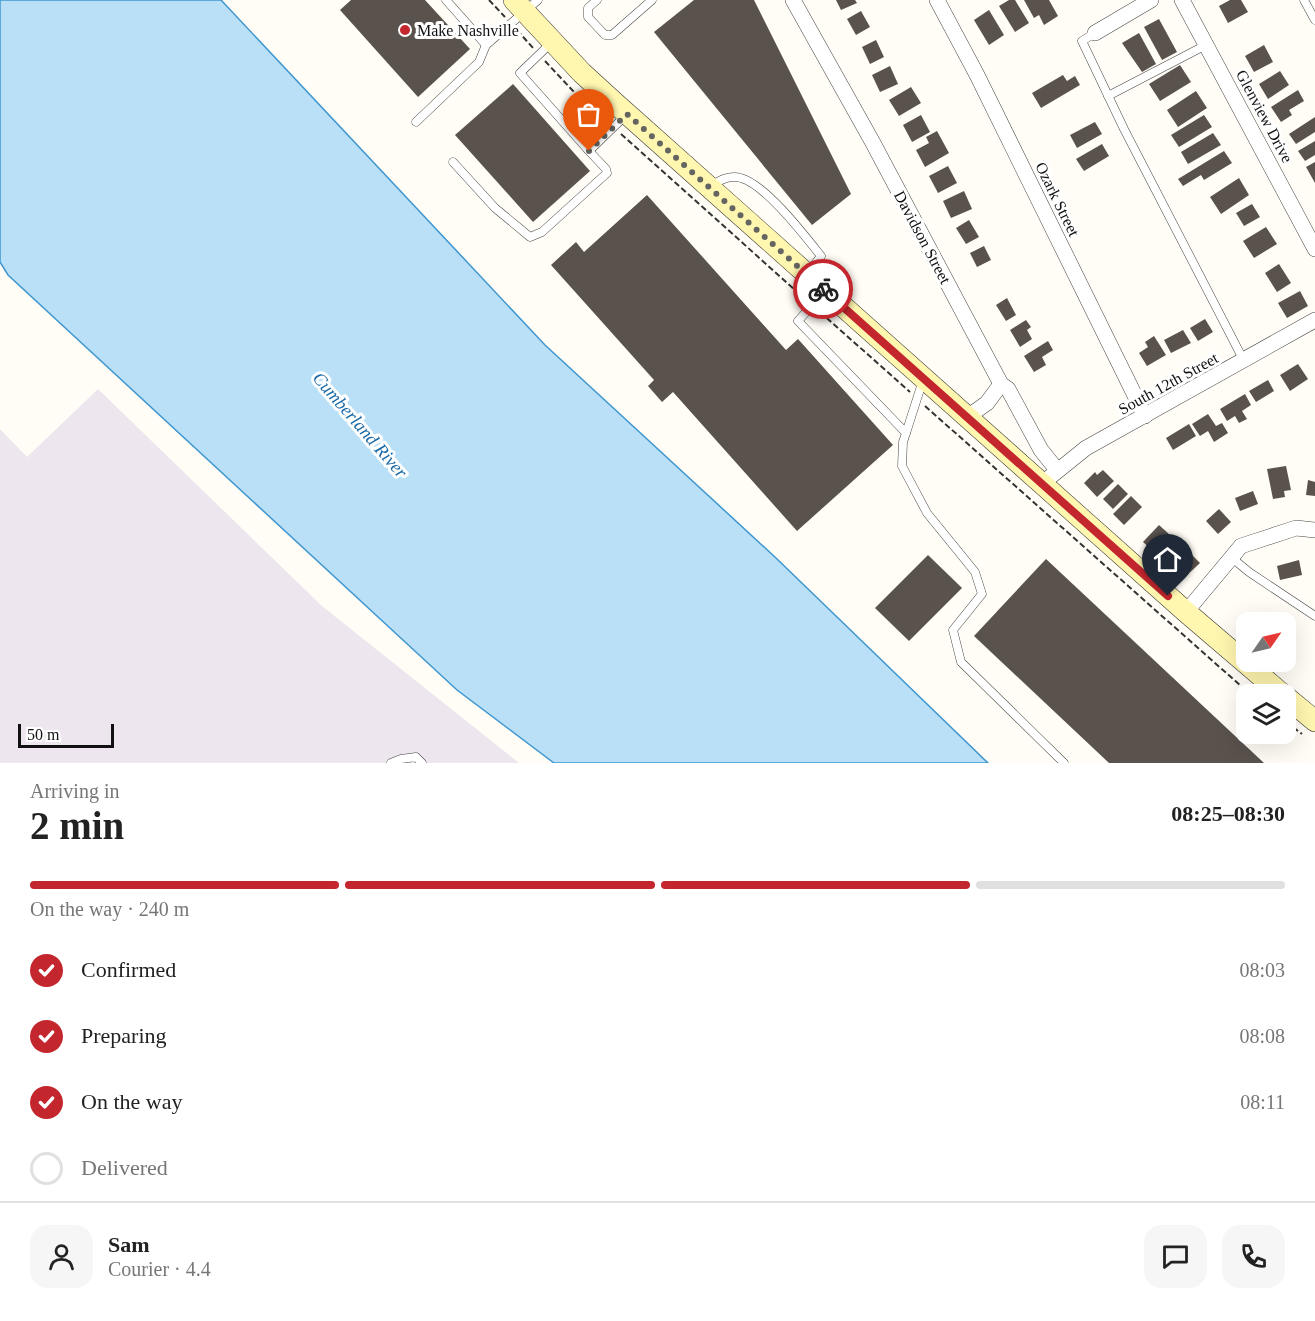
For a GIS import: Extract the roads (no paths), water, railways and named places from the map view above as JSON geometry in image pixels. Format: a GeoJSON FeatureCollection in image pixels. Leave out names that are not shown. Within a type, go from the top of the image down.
{"type":"FeatureCollection","features":[{"type":"Feature","properties":{"kind":"street","name":"Davidson Street"},"geometry":{"type":"LineString","coordinates":[[793,0],[873,143],[1001,384],[1008,389],[1041,450],[1050,477]]}},
{"type":"Feature","properties":{"kind":"street","name":"Ozark Street"},"geometry":{"type":"LineString","coordinates":[[937,0],[977,75],[1145,416]]}},
{"type":"Feature","properties":{"kind":"street"},"geometry":{"type":"LineString","coordinates":[[1095,33],[1151,0]]}},
{"type":"Feature","properties":{"kind":"street","name":"Glenview Drive"},"geometry":{"type":"LineString","coordinates":[[1182,0],[1315,249]]}},
{"type":"Feature","properties":{"kind":"street","name":"Davidson Street"},"geometry":{"type":"LineString","coordinates":[[522,9],[546,48],[582,73],[620,121],[709,187],[807,274],[819,298],[920,388],[966,417],[1050,477],[1186,612],[1270,684]]}},
{"type":"Feature","properties":{"kind":"street","name":"South 12th Street"},"geometry":{"type":"LineString","coordinates":[[1050,477],[1086,448],[1315,320]]}},
{"type":"Feature","properties":{"kind":"street"},"geometry":{"type":"LineString","coordinates":[[966,417],[987,403],[1001,384]]}},
{"type":"Feature","properties":{"kind":"street"},"geometry":{"type":"LineString","coordinates":[[1186,612],[1241,546],[1296,528],[1315,530]]}},
{"type":"Feature","properties":{"kind":"street","name":"Davidson Street"},"geometry":{"type":"LineString","coordinates":[[1296,706],[1315,721]]}},
{"type":"Feature","properties":{"kind":"lane"},"geometry":{"type":"LineString","coordinates":[[446,0],[486,45]]}},
{"type":"Feature","properties":{"kind":"lane"},"geometry":{"type":"LineString","coordinates":[[597,0],[588,8],[588,17],[605,35],[612,35],[652,0]]}},
{"type":"Feature","properties":{"kind":"lane"},"geometry":{"type":"LineString","coordinates":[[1304,0],[1315,20]]}},
{"type":"Feature","properties":{"kind":"lane"},"geometry":{"type":"LineString","coordinates":[[416,122],[478,62],[486,45],[522,9]]}},
{"type":"Feature","properties":{"kind":"lane"},"geometry":{"type":"LineString","coordinates":[[1095,33],[1082,40],[1108,96],[1244,361]]}},
{"type":"Feature","properties":{"kind":"lane"},"geometry":{"type":"LineString","coordinates":[[1108,96],[1206,45]]}},
{"type":"Feature","properties":{"kind":"lane"},"geometry":{"type":"LineString","coordinates":[[453,162],[495,208],[530,237],[542,232],[607,173],[606,169],[520,73],[546,48]]}},
{"type":"Feature","properties":{"kind":"lane"},"geometry":{"type":"LineString","coordinates":[[589,151],[620,121]]}},
{"type":"Feature","properties":{"kind":"lane"},"geometry":{"type":"LineString","coordinates":[[709,187],[725,177],[742,178],[772,198],[821,256],[807,274]]}},
{"type":"Feature","properties":{"kind":"lane"},"geometry":{"type":"LineString","coordinates":[[819,298],[798,321],[906,433]]}},
{"type":"Feature","properties":{"kind":"lane"},"geometry":{"type":"LineString","coordinates":[[920,388],[903,442],[902,466],[927,513],[975,572],[982,594],[953,630],[961,662],[1064,763]]}},
{"type":"Feature","properties":{"kind":"lane"},"geometry":{"type":"LineString","coordinates":[[1232,558],[1315,616]]}},
{"type":"Feature","properties":{"kind":"lane"},"geometry":{"type":"LineString","coordinates":[[391,763],[416,757],[422,763]]}},
{"type":"Feature","properties":{"kind":"water","name":"Cumberland River"},"geometry":{"type":"Polygon","coordinates":[[[0,0],[221,0],[545,345],[776,558],[988,763],[554,763],[457,690],[8,275],[0,262],[0,0]]]}},
{"type":"Feature","properties":{"kind":"place","name":"Make Nashville"},"geometry":{"type":"Point","coordinates":[405,30]}}]}
